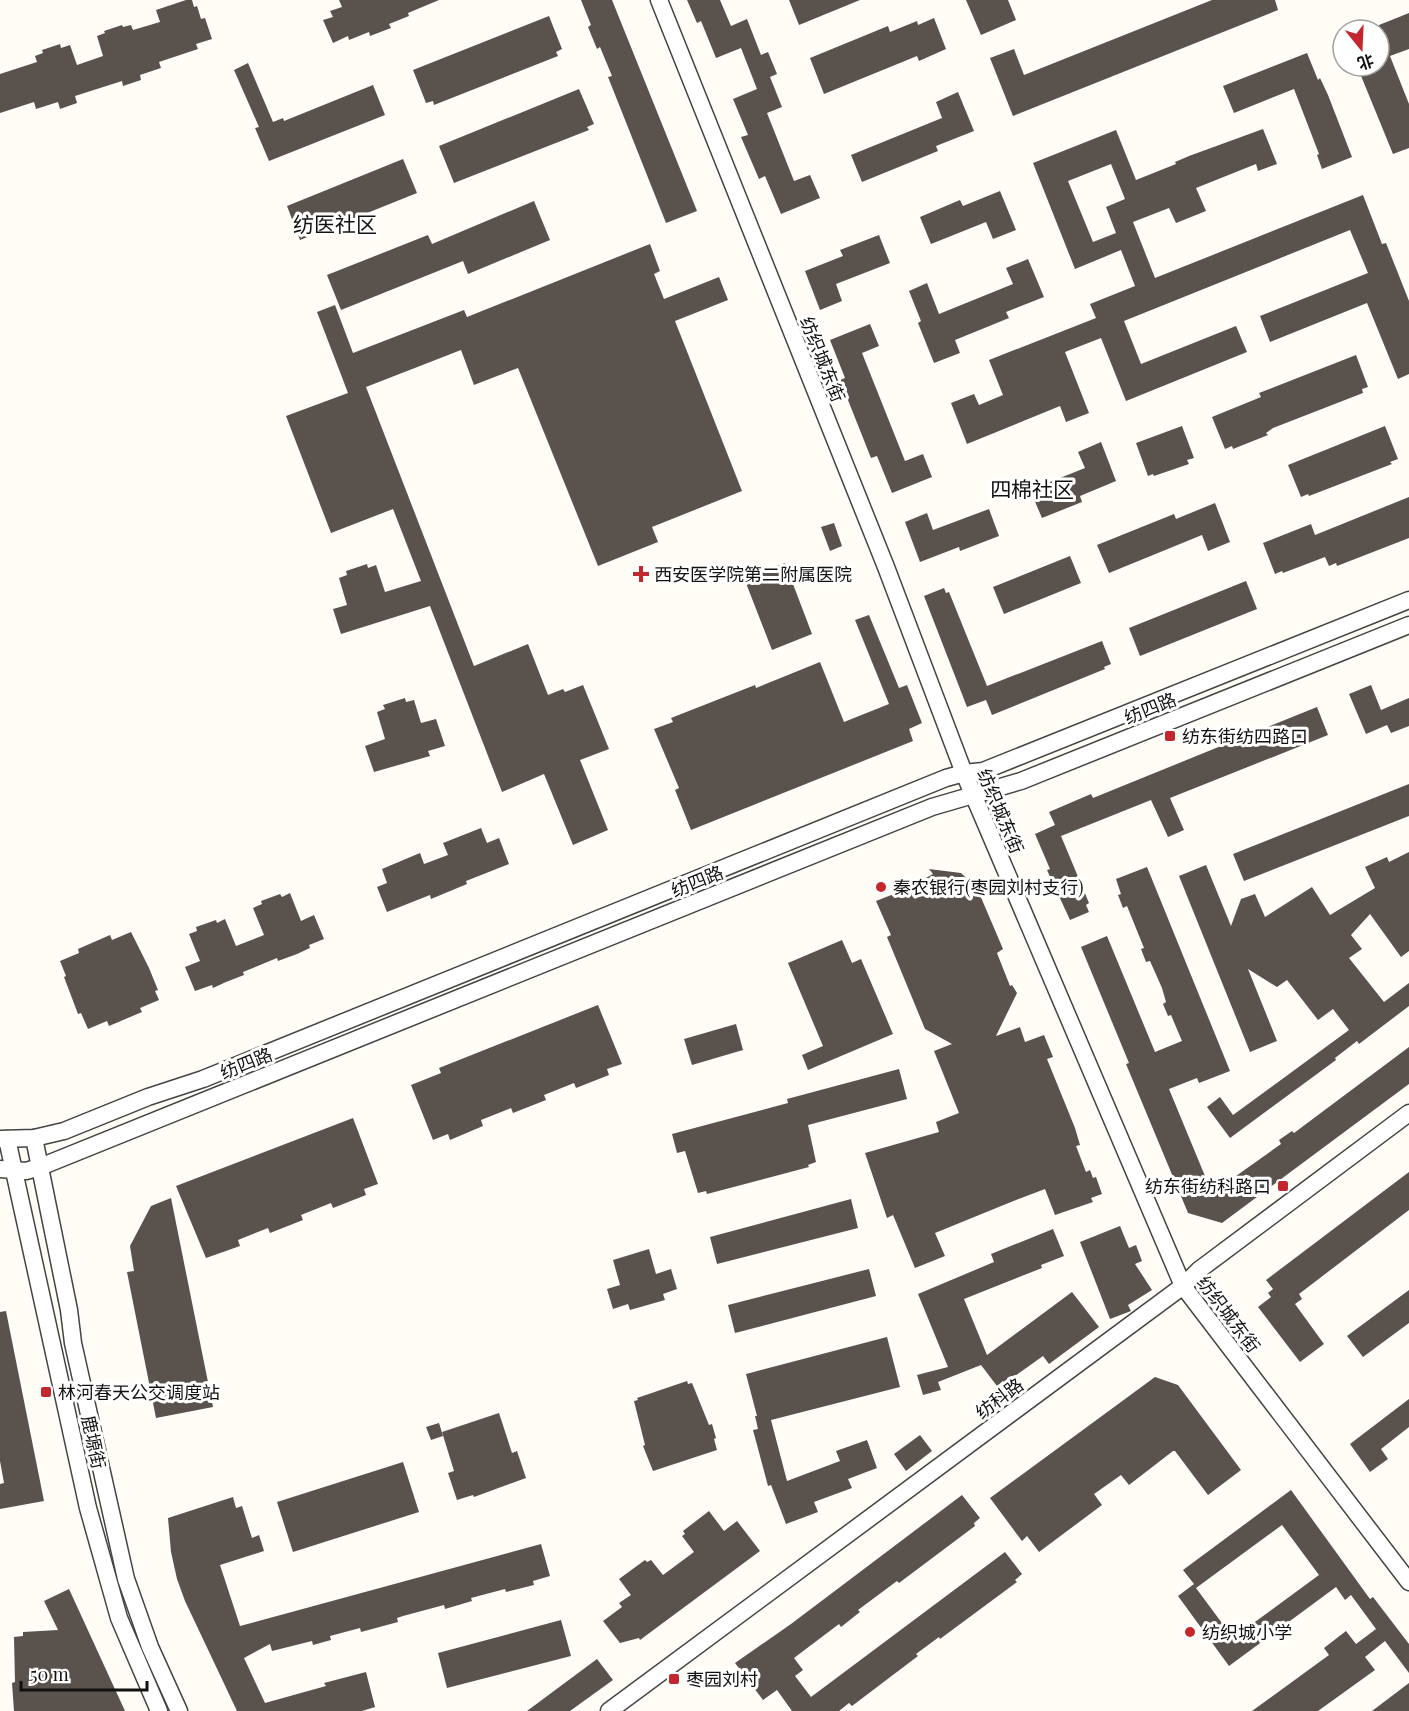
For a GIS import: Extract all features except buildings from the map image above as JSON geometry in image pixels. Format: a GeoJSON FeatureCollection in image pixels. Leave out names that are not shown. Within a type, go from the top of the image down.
{"type":"FeatureCollection","features":[{"type":"Feature","properties":{"kind":"street","name":"纺织城东街"},"geometry":{"type":"LineString","coordinates":[[660,0],[886,567],[964,773],[1183,1286],[1409,1582]]}},
{"type":"Feature","properties":{"kind":"street","name":"纺四路"},"geometry":{"type":"LineString","coordinates":[[3,1139],[33,1138],[64,1131],[148,1097],[202,1079],[946,778],[983,771],[1409,600]]}},
{"type":"Feature","properties":{"kind":"street","name":"纺四路"},"geometry":{"type":"LineString","coordinates":[[7,1170],[26,1172],[40,1167],[932,807],[1021,781],[1409,625]]}},
{"type":"Feature","properties":{"kind":"street","name":"纺科路"},"geometry":{"type":"LineString","coordinates":[[609,1711],[1183,1286],[1199,1270],[1409,1113]]}},
{"type":"Feature","properties":{"kind":"street","name":"鹿塬街"},"geometry":{"type":"LineString","coordinates":[[33,1138],[69,1310],[73,1343],[126,1579],[150,1647],[179,1711]]}},
{"type":"Feature","properties":{"kind":"street","name":"鹿塬街"},"geometry":{"type":"LineString","coordinates":[[3,1139],[7,1170],[103,1566],[119,1618],[159,1711]]}},
{"type":"Feature","properties":{"kind":"place","name":"西安医学院第二附属医院"},"geometry":{"type":"Point","coordinates":[641,574]}},
{"type":"Feature","properties":{"kind":"place","name":"纺东街纺四路口"},"geometry":{"type":"Point","coordinates":[1170,736]}},
{"type":"Feature","properties":{"kind":"place","name":"秦农银行(枣园刘村支行)"},"geometry":{"type":"Point","coordinates":[881,887]}},
{"type":"Feature","properties":{"kind":"place","name":"纺东街纺科路口"},"geometry":{"type":"Point","coordinates":[1283,1186]}},
{"type":"Feature","properties":{"kind":"place","name":"林河春天公交调度站"},"geometry":{"type":"Point","coordinates":[46,1392]}},
{"type":"Feature","properties":{"kind":"place","name":"纺织城小学"},"geometry":{"type":"Point","coordinates":[1190,1632]}},
{"type":"Feature","properties":{"kind":"place","name":"枣园刘村"},"geometry":{"type":"Point","coordinates":[674,1679]}},
{"type":"Feature","properties":{"kind":"district","name":"纺医社区"},"geometry":{"type":"Point","coordinates":[335,223]}},
{"type":"Feature","properties":{"kind":"district","name":"四棉社区"},"geometry":{"type":"Point","coordinates":[1032,488]}}]}
